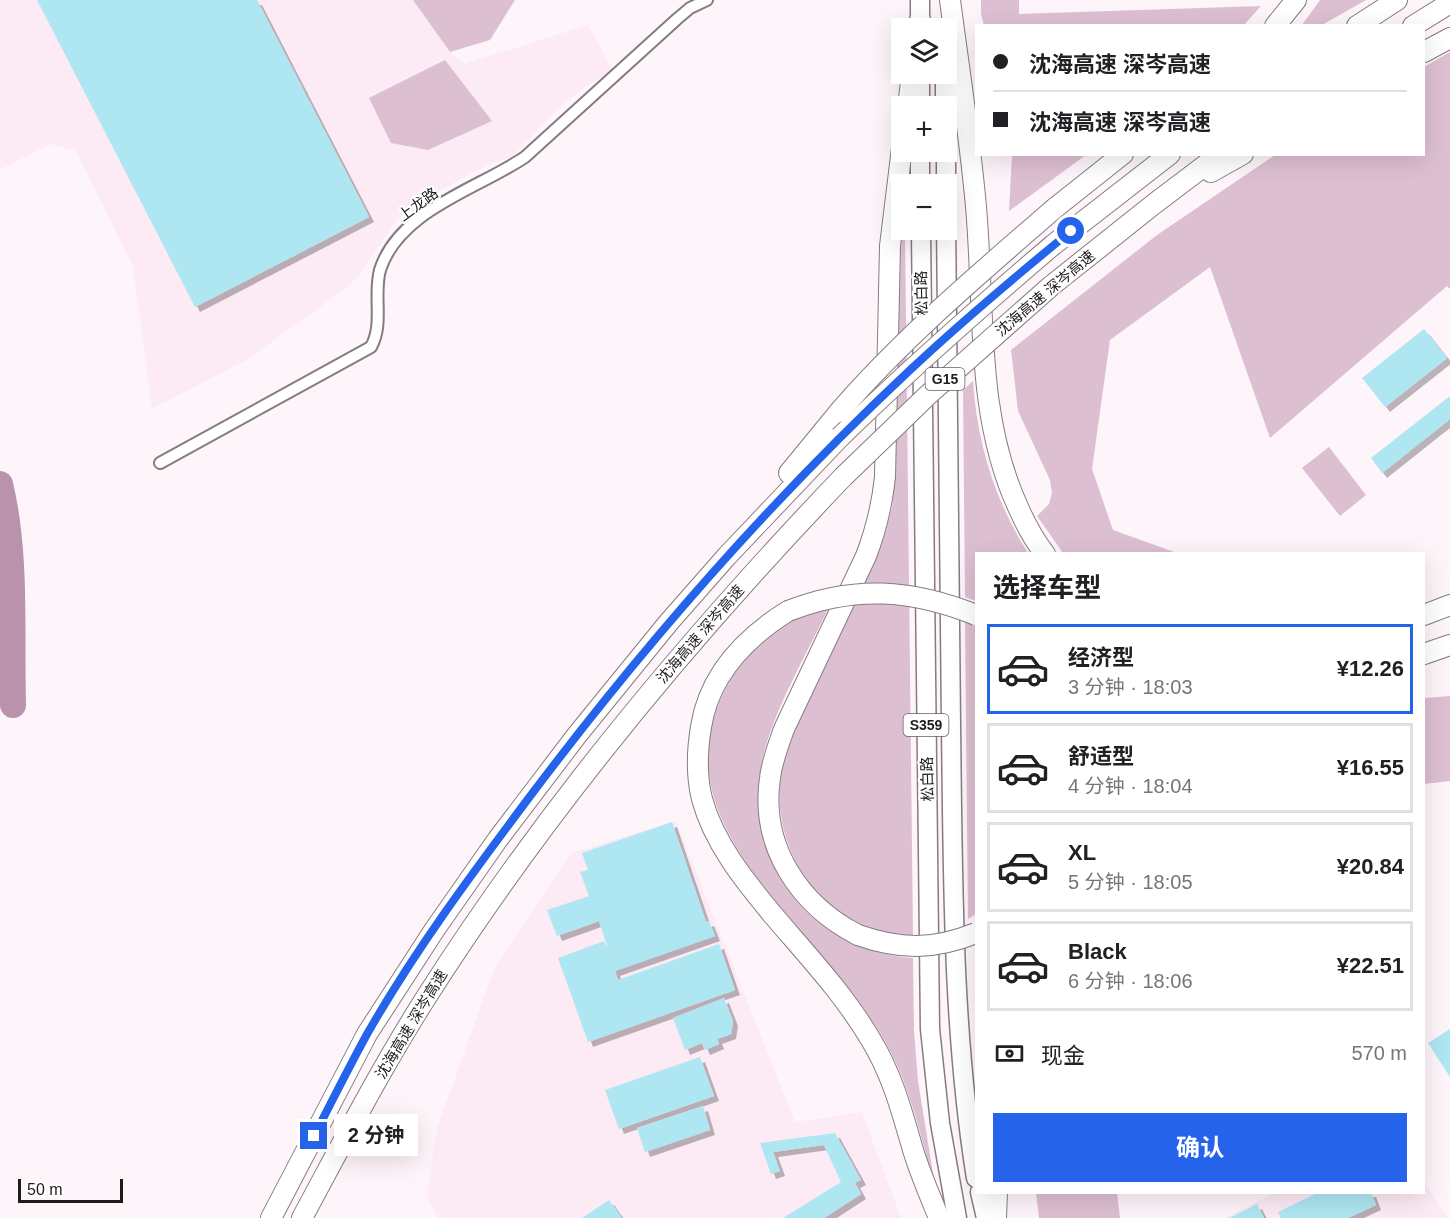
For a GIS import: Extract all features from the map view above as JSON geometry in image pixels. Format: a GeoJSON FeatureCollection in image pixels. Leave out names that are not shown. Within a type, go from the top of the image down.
{"type":"FeatureCollection","features":[{"type":"Feature","properties":{"kind":"highway"},"geometry":{"type":"LineString","coordinates":[[950,0],[976,208],[988,398],[993,432],[1012,494],[1026,524],[1044,552]]}},
{"type":"Feature","properties":{"kind":"highway"},"geometry":{"type":"LineString","coordinates":[[1277,24],[1296,0]]}},
{"type":"Feature","properties":{"kind":"highway"},"geometry":{"type":"LineString","coordinates":[[1360,24],[1397,0]]}},
{"type":"Feature","properties":{"kind":"highway"},"geometry":{"type":"LineString","coordinates":[[1416,24],[1450,3]]}},
{"type":"Feature","properties":{"kind":"highway"},"geometry":{"type":"LineString","coordinates":[[1425,51],[1450,38]]}},
{"type":"Feature","properties":{"kind":"highway"},"geometry":{"type":"LineString","coordinates":[[727,556],[790,472],[868,379],[928,319],[1056,208],[1121,156]]}},
{"type":"Feature","properties":{"kind":"highway","name":"沈海高速 深岑高速"},"geometry":{"type":"LineString","coordinates":[[270,1218],[367,1034],[435,929],[498,839],[577,735],[669,622],[727,556],[840,437],[910,370],[1053,245],[1167,156]]}},
{"type":"Feature","properties":{"kind":"highway","name":"沈海高速 深岑高速"},"geometry":{"type":"LineString","coordinates":[[302,1218],[395,1048],[454,954],[560,805],[667,671],[775,548],[843,477],[929,394],[1051,286],[1217,156]]}},
{"type":"Feature","properties":{"kind":"highway"},"geometry":{"type":"LineString","coordinates":[[1154,204],[1239,156]]}},
{"type":"Feature","properties":{"kind":"highway"},"geometry":{"type":"LineString","coordinates":[[900,162],[890,246],[885,477],[881,506],[866,556],[784,729],[769,780],[769,808],[774,837],[784,864],[800,891],[821,912],[841,927],[882,943],[919,947],[960,939],[975,933]]}},
{"type":"Feature","properties":{"kind":"highway"},"geometry":{"type":"LineString","coordinates":[[939,1218],[914,1152],[892,1083],[872,1041],[846,1003],[744,879],[727,854],[713,828],[702,799],[697,769],[704,709],[729,661],[746,642],[788,610],[814,600],[842,594],[869,592],[897,593],[930,600],[975,615]]}},
{"type":"Feature","properties":{"kind":"highway"},"geometry":{"type":"LineString","coordinates":[[1425,615],[1450,605]]}},
{"type":"Feature","properties":{"kind":"highway"},"geometry":{"type":"LineString","coordinates":[[1425,654],[1450,645]]}},
{"type":"Feature","properties":{"kind":"highway"},"geometry":{"type":"LineString","coordinates":[[996,1218],[998,1194]]}},
{"type":"Feature","properties":{"kind":"main road"},"geometry":{"type":"LineString","coordinates":[[920,0],[920,18]]}},
{"type":"Feature","properties":{"kind":"main road"},"geometry":{"type":"LineString","coordinates":[[944,0],[945,18]]}},
{"type":"Feature","properties":{"kind":"main road","name":"松白路"},"geometry":{"type":"LineString","coordinates":[[921,240],[930,1029],[940,1123],[957,1218]]}},
{"type":"Feature","properties":{"kind":"main road","name":"松白路"},"geometry":{"type":"LineString","coordinates":[[946,240],[953,914],[960,1049],[975,1171]]}},
{"type":"Feature","properties":{"kind":"main road"},"geometry":{"type":"LineString","coordinates":[[980,1194],[986,1218]]}},
{"type":"Feature","properties":{"kind":"street","name":"上龙路"},"geometry":{"type":"LineString","coordinates":[[160,462],[370,346],[376,337],[380,270],[391,248],[412,224],[437,206],[506,170],[525,157],[677,19],[690,8],[707,0]]}},
{"type":"Feature","properties":{"kind":"shaded area"},"geometry":{"type":"Polygon","coordinates":[[[0,0],[413,0],[450,52],[464,64],[588,25],[613,70],[566,102],[516,153],[414,204],[397,220],[358,276],[347,287],[248,359],[152,409],[133,266],[76,151],[50,144],[0,170],[0,0]]]}},
{"type":"Feature","properties":{"kind":"shaded area"},"geometry":{"type":"Polygon","coordinates":[[[413,0],[515,0],[490,40],[450,52],[413,0]]]}},
{"type":"Feature","properties":{"kind":"shaded area"},"geometry":{"type":"Polygon","coordinates":[[[981,0],[1019,0],[1019,14],[1261,6],[1245,24],[984,24],[981,0]]]}},
{"type":"Feature","properties":{"kind":"shaded area"},"geometry":{"type":"Polygon","coordinates":[[[1320,0],[1366,0],[1324,24],[1303,24],[1320,0]]]}},
{"type":"Feature","properties":{"kind":"shaded area"},"geometry":{"type":"Polygon","coordinates":[[[1450,52],[1450,289],[1447,286],[1270,438],[1210,267],[1110,340],[1092,469],[1113,530],[1174,552],[1062,552],[1037,516],[1049,504],[1052,493],[1050,480],[1018,411],[1011,350],[1157,235],[1274,156],[1425,156],[1425,66],[1450,52]]]}},
{"type":"Feature","properties":{"kind":"shaded area"},"geometry":{"type":"Polygon","coordinates":[[[445,60],[492,121],[428,150],[391,143],[369,98],[445,60]]]}},
{"type":"Feature","properties":{"kind":"shaded area"},"geometry":{"type":"Polygon","coordinates":[[[1012,156],[1085,156],[1009,211],[1012,156]]]}},
{"type":"Feature","properties":{"kind":"shaded area"},"geometry":{"type":"Polygon","coordinates":[[[902,240],[905,240],[913,936],[884,933],[857,923],[833,908],[813,888],[798,865],[786,839],[780,811],[781,776],[793,733],[875,560],[892,507],[895,478],[902,240]]]}},
{"type":"Feature","properties":{"kind":"shaded area"},"geometry":{"type":"Polygon","coordinates":[[[973,381],[983,449],[1006,513],[1027,552],[975,552],[975,601],[965,597],[963,390],[973,381]]]}},
{"type":"Feature","properties":{"kind":"shaded area"},"geometry":{"type":"Polygon","coordinates":[[[1329,447],[1366,495],[1340,516],[1302,468],[1329,447]]]}},
{"type":"Feature","properties":{"kind":"shaded area"},"geometry":{"type":"Polygon","coordinates":[[[829,607],[783,700],[768,739],[758,795],[762,831],[772,864],[790,894],[814,918],[842,938],[876,952],[913,958],[914,1030],[918,1081],[935,1186],[906,1088],[880,1033],[837,974],[749,866],[731,839],[718,810],[710,781],[708,750],[714,718],[728,684],[737,670],[758,645],[770,635],[798,618],[829,607]]]}},
{"type":"Feature","properties":{"kind":"shaded area"},"geometry":{"type":"Polygon","coordinates":[[[965,621],[975,625],[975,915],[968,919],[965,621]]]}},
{"type":"Feature","properties":{"kind":"shaded area"},"geometry":{"type":"Polygon","coordinates":[[[1450,696],[1450,781],[1425,784],[1425,698],[1450,696]]]}},
{"type":"Feature","properties":{"kind":"shaded area"},"geometry":{"type":"Polygon","coordinates":[[[676,821],[795,1122],[862,1112],[901,1218],[438,1218],[427,1196],[437,1128],[495,967],[571,853],[676,821]]]}},
{"type":"Feature","properties":{"kind":"shaded area"},"geometry":{"type":"Polygon","coordinates":[[[1425,1184],[1448,1218],[1224,1218],[1272,1194],[1425,1194],[1425,1184]]]}},
{"type":"Feature","properties":{"kind":"shaded area"},"geometry":{"type":"Polygon","coordinates":[[[1036,1194],[1117,1194],[1120,1218],[1039,1218],[1036,1194]]]}},
{"type":"Feature","properties":{"kind":"building"},"geometry":{"type":"Polygon","coordinates":[[[37,0],[257,0],[369,217],[195,307],[37,0]]]}},
{"type":"Feature","properties":{"kind":"building"},"geometry":{"type":"Polygon","coordinates":[[[1424,329],[1447,358],[1385,407],[1362,378],[1424,329]]]}},
{"type":"Feature","properties":{"kind":"building"},"geometry":{"type":"Polygon","coordinates":[[[1450,396],[1450,419],[1382,473],[1371,458],[1450,396]]]}},
{"type":"Feature","properties":{"kind":"building"},"geometry":{"type":"Polygon","coordinates":[[[672,822],[706,922],[709,921],[715,936],[615,971],[618,980],[719,944],[735,990],[588,1042],[558,958],[604,941],[609,952],[599,921],[557,936],[547,910],[589,896],[580,872],[588,870],[582,853],[672,822]]]}},
{"type":"Feature","properties":{"kind":"building"},"geometry":{"type":"Polygon","coordinates":[[[724,998],[733,1021],[731,1034],[717,1039],[719,1044],[705,1050],[702,1043],[685,1050],[673,1018],[724,998]]]}},
{"type":"Feature","properties":{"kind":"building"},"geometry":{"type":"Polygon","coordinates":[[[1450,1029],[1450,1077],[1428,1043],[1450,1029]]]}},
{"type":"Feature","properties":{"kind":"building"},"geometry":{"type":"Polygon","coordinates":[[[700,1057],[714,1096],[619,1129],[605,1090],[700,1057]]]}},
{"type":"Feature","properties":{"kind":"building"},"geometry":{"type":"Polygon","coordinates":[[[703,1106],[710,1130],[645,1152],[637,1128],[703,1106]]]}},
{"type":"Feature","properties":{"kind":"building"},"geometry":{"type":"Polygon","coordinates":[[[835,1133],[861,1180],[855,1183],[861,1194],[824,1218],[783,1218],[841,1182],[824,1145],[773,1152],[780,1171],[771,1174],[760,1143],[835,1133]]]}},
{"type":"Feature","properties":{"kind":"building"},"geometry":{"type":"Polygon","coordinates":[[[1315,1194],[1372,1194],[1376,1205],[1348,1218],[1281,1218],[1278,1212],[1315,1194]]]}},
{"type":"Feature","properties":{"kind":"building"},"geometry":{"type":"Polygon","coordinates":[[[609,1200],[622,1218],[582,1218],[609,1200]]]}},
{"type":"Feature","properties":{"kind":"building"},"geometry":{"type":"Polygon","coordinates":[[[1257,1204],[1264,1218],[1229,1218],[1257,1204]]]}},
{"type":"Feature","properties":{"kind":"waterway"},"geometry":{"type":"LineString","coordinates":[[0,484],[11,566],[13,705]]}},
{"type":"Feature","properties":{"kind":"route"},"geometry":{"type":"LineString","coordinates":[[314,1136],[367,1034],[435,929],[498,839],[622,678],[727,556],[840,437],[990,298],[1071,231]]}}]}
